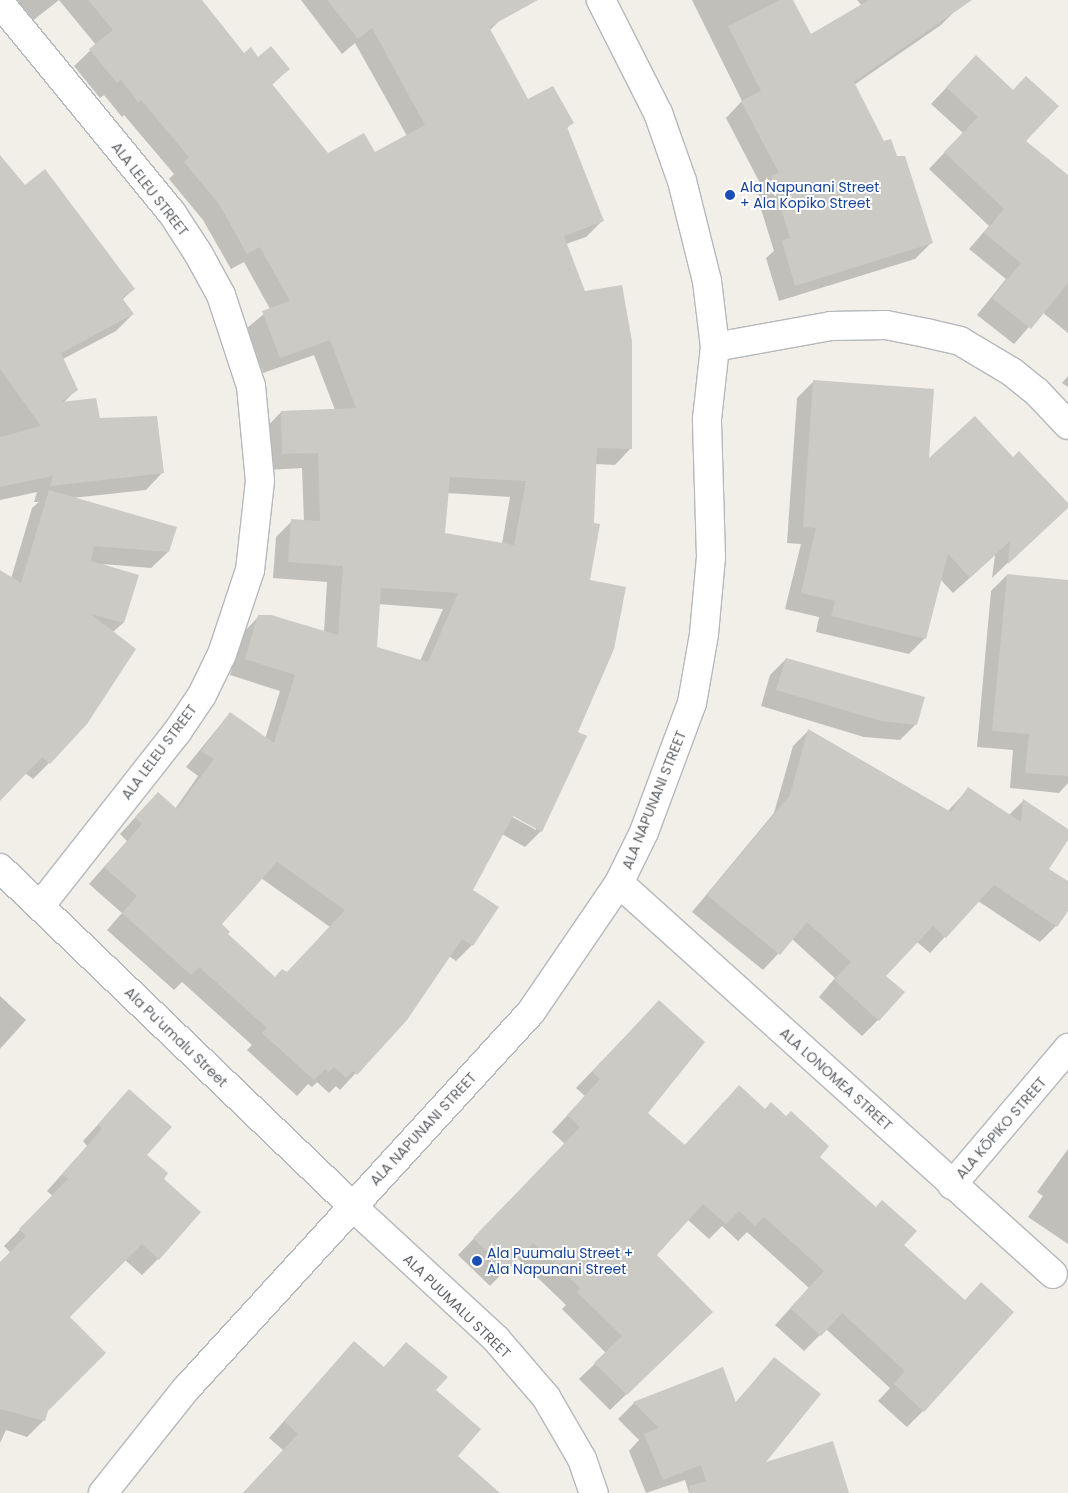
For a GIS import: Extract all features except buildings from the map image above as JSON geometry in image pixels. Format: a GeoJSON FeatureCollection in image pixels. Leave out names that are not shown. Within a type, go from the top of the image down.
{"type":"FeatureCollection","features":[{"type":"Feature","properties":{"kind":"street","name":"ALA NAPUNANI STREET"},"geometry":{"type":"LineString","coordinates":[[103,1493],[185,1390],[532,1012],[619,883],[669,769],[695,686],[704,634],[711,557],[707,419],[715,346],[707,280],[682,181],[658,113],[602,0]]}},
{"type":"Feature","properties":{"kind":"street","name":"ALA LELEU STREET"},"geometry":{"type":"LineString","coordinates":[[0,3],[172,213],[198,253],[224,304],[251,386],[260,481],[257,526],[245,587],[222,654],[202,695],[177,732],[40,905]]}},
{"type":"Feature","properties":{"kind":"street"},"geometry":{"type":"LineString","coordinates":[[715,346],[830,326],[886,324],[926,333],[960,342],[1012,372],[1037,392],[1068,426]]}},
{"type":"Feature","properties":{"kind":"street","name":"Ala Puʻumalu Street"},"geometry":{"type":"LineString","coordinates":[[0,868],[352,1206]]}},
{"type":"Feature","properties":{"kind":"street","name":"ALA LONOMEA STREET"},"geometry":{"type":"LineString","coordinates":[[619,883],[1053,1274]]}},
{"type":"Feature","properties":{"kind":"street","name":"ALA KŌPIKO STREET"},"geometry":{"type":"LineString","coordinates":[[952,1185],[1068,1048]]}},
{"type":"Feature","properties":{"kind":"street","name":"ALA PUUMALU STREET"},"geometry":{"type":"LineString","coordinates":[[352,1206],[496,1339],[546,1397],[582,1459],[594,1493]]}},
{"type":"Feature","properties":{"kind":"place","name":"Ala Napunani Street + Ala Kopiko Street"},"geometry":{"type":"Point","coordinates":[730,195]}},
{"type":"Feature","properties":{"kind":"place","name":"Ala Puumalu Street + Ala Napunani Street"},"geometry":{"type":"Point","coordinates":[477,1261]}}]}
